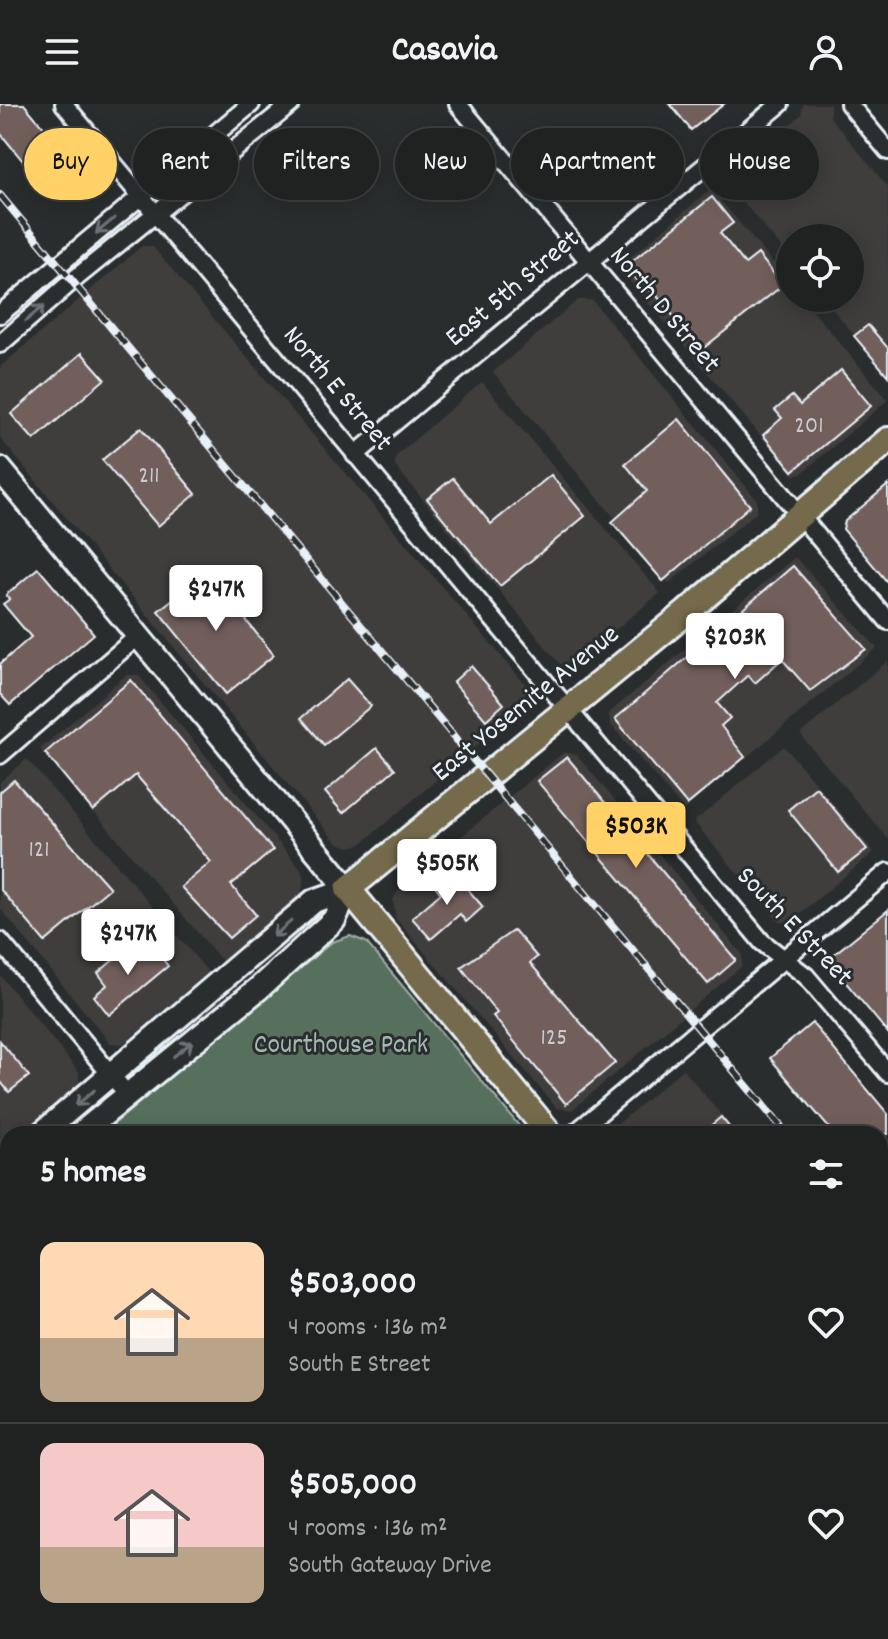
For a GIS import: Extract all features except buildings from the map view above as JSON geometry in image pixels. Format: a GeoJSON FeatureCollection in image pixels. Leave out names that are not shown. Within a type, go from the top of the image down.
{"type":"FeatureCollection","features":[{"type":"Feature","properties":{"kind":"main road","name":"East Yosemite Avenue"},"geometry":{"type":"LineString","coordinates":[[348,889],[687,612],[888,440]]}},
{"type":"Feature","properties":{"kind":"main road"},"geometry":{"type":"LineString","coordinates":[[0,469],[543,1126]]}},
{"type":"Feature","properties":{"kind":"main road"},"geometry":{"type":"LineString","coordinates":[[50,1126],[314,901],[348,889]]}},
{"type":"Feature","properties":{"kind":"main road"},"geometry":{"type":"LineString","coordinates":[[89,1126],[258,989],[334,920],[348,889]]}},
{"type":"Feature","properties":{"kind":"street","name":"North E Street"},"geometry":{"type":"LineString","coordinates":[[64,104],[133,186]]}},
{"type":"Feature","properties":{"kind":"street"},"geometry":{"type":"LineString","coordinates":[[222,128],[251,104]]}},
{"type":"Feature","properties":{"kind":"street"},"geometry":{"type":"LineString","coordinates":[[0,344],[291,104]]}},
{"type":"Feature","properties":{"kind":"street","name":"North D Street"},"geometry":{"type":"LineString","coordinates":[[458,104],[888,621]]}},
{"type":"Feature","properties":{"kind":"street","name":"East 5th Street"},"geometry":{"type":"LineString","coordinates":[[355,455],[780,104]]}},
{"type":"Feature","properties":{"kind":"street"},"geometry":{"type":"LineString","coordinates":[[849,104],[888,151]]}},
{"type":"Feature","properties":{"kind":"street"},"geometry":{"type":"LineString","coordinates":[[0,314],[136,200]]}},
{"type":"Feature","properties":{"kind":"street","name":"North E Street"},"geometry":{"type":"LineString","coordinates":[[144,200],[566,710]]}},
{"type":"Feature","properties":{"kind":"street"},"geometry":{"type":"LineString","coordinates":[[0,755],[137,637]]}},
{"type":"Feature","properties":{"kind":"street","name":"South E Street"},"geometry":{"type":"LineString","coordinates":[[566,710],[762,942],[806,976],[888,1073]]}},
{"type":"Feature","properties":{"kind":"street"},"geometry":{"type":"LineString","coordinates":[[584,1126],[888,872]]}},
{"type":"Feature","properties":{"kind":"street"},"geometry":{"type":"LineString","coordinates":[[0,941],[127,1094]]}},
{"type":"Feature","properties":{"kind":"shaded area"},"geometry":{"type":"Polygon","coordinates":[[[803,104],[830,104],[830,117],[888,187],[888,375],[835,312],[864,312],[864,224],[776,224],[776,241],[742,200],[819,200],[819,128],[785,128],[801,115],[803,104]]]}},
{"type":"Feature","properties":{"kind":"shaded area"},"geometry":{"type":"Polygon","coordinates":[[[700,198],[720,200],[776,266],[776,312],[814,312],[888,400],[802,473],[794,475],[623,273],[624,263],[700,198]]]}},
{"type":"Feature","properties":{"kind":"shaded area"},"geometry":{"type":"Polygon","coordinates":[[[142,246],[152,246],[530,690],[530,701],[361,844],[349,847],[336,842],[0,438],[0,367],[142,246]]]}},
{"type":"Feature","properties":{"kind":"shaded area"},"geometry":{"type":"Polygon","coordinates":[[[578,300],[592,300],[757,500],[757,512],[669,583],[493,372],[578,300]]]}},
{"type":"Feature","properties":{"kind":"shaded area"},"geometry":{"type":"Polygon","coordinates":[[[482,382],[660,593],[574,664],[560,664],[395,466],[396,456],[482,382]]]}},
{"type":"Feature","properties":{"kind":"shaded area"},"geometry":{"type":"Polygon","coordinates":[[[795,557],[877,648],[684,810],[610,724],[609,713],[795,557]]]}},
{"type":"Feature","properties":{"kind":"shaded area"},"geometry":{"type":"Polygon","coordinates":[[[888,661],[888,839],[800,734],[888,661]]]}},
{"type":"Feature","properties":{"kind":"shaded area"},"geometry":{"type":"Polygon","coordinates":[[[126,675],[138,675],[300,868],[304,877],[301,896],[223,962],[40,749],[126,675]]]}},
{"type":"Feature","properties":{"kind":"shaded area"},"geometry":{"type":"Polygon","coordinates":[[[784,746],[874,852],[789,923],[779,922],[694,822],[784,746]]]}},
{"type":"Feature","properties":{"kind":"shaded area"},"geometry":{"type":"Polygon","coordinates":[[[564,752],[577,755],[742,954],[742,966],[572,1110],[557,1108],[396,919],[393,900],[401,886],[564,752]]]}},
{"type":"Feature","properties":{"kind":"shaded area"},"geometry":{"type":"Polygon","coordinates":[[[27,759],[209,973],[123,1044],[110,1043],[0,908],[0,782],[27,759]]]}},
{"type":"Feature","properties":{"kind":"shaded area"},"geometry":{"type":"Polygon","coordinates":[[[0,975],[79,1072],[79,1083],[28,1126],[0,1126],[0,975]]]}},
{"type":"Feature","properties":{"kind":"shaded area"},"geometry":{"type":"Polygon","coordinates":[[[683,1069],[730,1126],[615,1126],[683,1069]]]}},
{"type":"Feature","properties":{"kind":"green space","name":"Courthouse Park"},"geometry":{"type":"Polygon","coordinates":[[[350,936],[366,942],[519,1126],[112,1126],[332,942],[350,936]]]}},
{"type":"Feature","properties":{"kind":"railway"},"geometry":{"type":"LineString","coordinates":[[0,195],[780,1126]]}}]}
